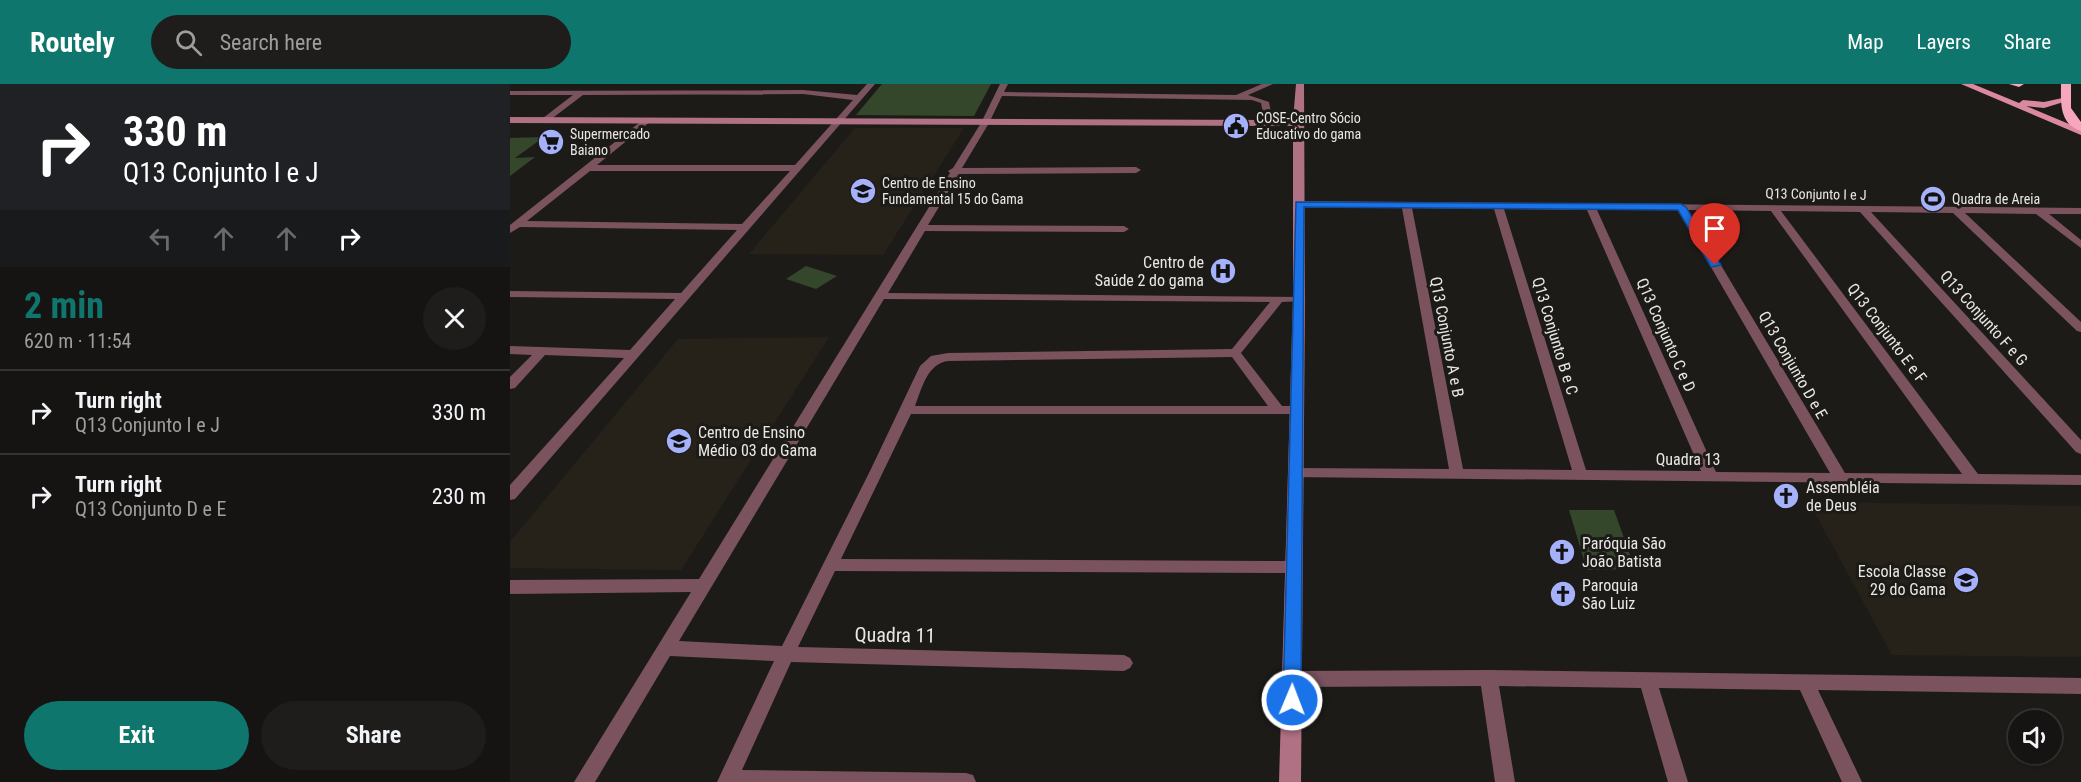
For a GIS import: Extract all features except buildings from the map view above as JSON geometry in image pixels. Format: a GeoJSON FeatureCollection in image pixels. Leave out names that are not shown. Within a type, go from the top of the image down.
{"type":"FeatureCollection","features":[{"type":"Feature","properties":{"kind":"highway"},"geometry":{"type":"LineString","coordinates":[[2014,84],[2019,84]]}},
{"type":"Feature","properties":{"kind":"highway"},"geometry":{"type":"LineString","coordinates":[[2068,92],[2068,116],[2081,130]]}},
{"type":"Feature","properties":{"kind":"main road"},"geometry":{"type":"LineString","coordinates":[[1965,84],[2081,130]]}},
{"type":"Feature","properties":{"kind":"main road"},"geometry":{"type":"LineString","coordinates":[[1998,98],[2044,105],[2068,92]]}},
{"type":"Feature","properties":{"kind":"street"},"geometry":{"type":"LineString","coordinates":[[546,120],[594,84]]}},
{"type":"Feature","properties":{"kind":"street"},"geometry":{"type":"LineString","coordinates":[[803,92],[809,84]]}},
{"type":"Feature","properties":{"kind":"street"},"geometry":{"type":"LineString","coordinates":[[510,495],[871,84]]}},
{"type":"Feature","properties":{"kind":"street"},"geometry":{"type":"LineString","coordinates":[[1061,94],[1065,84]]}},
{"type":"Feature","properties":{"kind":"street"},"geometry":{"type":"LineString","coordinates":[[1235,98],[1269,84]]}},
{"type":"Feature","properties":{"kind":"street"},"geometry":{"type":"LineString","coordinates":[[1290,782],[1299,299],[1298,123],[1300,84]]}},
{"type":"Feature","properties":{"kind":"street"},"geometry":{"type":"LineString","coordinates":[[584,782],[953,171],[985,123],[1001,89],[1061,94],[1235,98],[1265,102],[1268,113],[1265,123]]}},
{"type":"Feature","properties":{"kind":"street"},"geometry":{"type":"LineString","coordinates":[[510,93],[803,92],[858,98]]}},
{"type":"Feature","properties":{"kind":"street"},"geometry":{"type":"LineString","coordinates":[[510,120],[1298,123]]}},
{"type":"Feature","properties":{"kind":"street"},"geometry":{"type":"LineString","coordinates":[[514,227],[647,121]]}},
{"type":"Feature","properties":{"kind":"street"},"geometry":{"type":"LineString","coordinates":[[586,168],[797,168]]}},
{"type":"Feature","properties":{"kind":"street"},"geometry":{"type":"LineString","coordinates":[[953,171],[1136,170]]}},
{"type":"Feature","properties":{"kind":"street","name":"Q13 Conjunto I e J"},"geometry":{"type":"LineString","coordinates":[[1299,204],[2081,211]]}},
{"type":"Feature","properties":{"kind":"street","name":"Q13 Conjunto A e B"},"geometry":{"type":"LineString","coordinates":[[1406,206],[1457,474]]}},
{"type":"Feature","properties":{"kind":"street","name":"Q13 Conjunto B e C"},"geometry":{"type":"LineString","coordinates":[[1498,206],[1581,476]]}},
{"type":"Feature","properties":{"kind":"street","name":"Q13 Conjunto C e D"},"geometry":{"type":"LineString","coordinates":[[1590,206],[1711,477]]}},
{"type":"Feature","properties":{"kind":"street","name":"Q13 Conjunto D e E"},"geometry":{"type":"LineString","coordinates":[[1681,207],[1840,477]]}},
{"type":"Feature","properties":{"kind":"street","name":"Q13 Conjunto E e F"},"geometry":{"type":"LineString","coordinates":[[1773,207],[1974,479]]}},
{"type":"Feature","properties":{"kind":"street","name":"Q13 Conjunto F e G"},"geometry":{"type":"LineString","coordinates":[[1862,208],[2081,449]]}},
{"type":"Feature","properties":{"kind":"street"},"geometry":{"type":"LineString","coordinates":[[1956,210],[2081,328]]}},
{"type":"Feature","properties":{"kind":"street"},"geometry":{"type":"LineString","coordinates":[[2039,211],[2081,245]]}},
{"type":"Feature","properties":{"kind":"street"},"geometry":{"type":"LineString","coordinates":[[514,227],[745,227]]}},
{"type":"Feature","properties":{"kind":"street"},"geometry":{"type":"LineString","coordinates":[[920,228],[1124,229]]}},
{"type":"Feature","properties":{"kind":"street"},"geometry":{"type":"LineString","coordinates":[[510,294],[683,296]]}},
{"type":"Feature","properties":{"kind":"street"},"geometry":{"type":"LineString","coordinates":[[879,296],[1299,299]]}},
{"type":"Feature","properties":{"kind":"street"},"geometry":{"type":"LineString","coordinates":[[1235,353],[1279,299]]}},
{"type":"Feature","properties":{"kind":"street"},"geometry":{"type":"LineString","coordinates":[[510,351],[634,354]]}},
{"type":"Feature","properties":{"kind":"street"},"geometry":{"type":"LineString","coordinates":[[510,385],[542,351]]}},
{"type":"Feature","properties":{"kind":"street"},"geometry":{"type":"LineString","coordinates":[[966,782],[727,781],[785,654],[832,565],[926,366],[935,359],[948,357],[1235,353]]}},
{"type":"Feature","properties":{"kind":"street"},"geometry":{"type":"LineString","coordinates":[[1235,353],[1278,410]]}},
{"type":"Feature","properties":{"kind":"street"},"geometry":{"type":"LineString","coordinates":[[907,410],[1296,410]]}},
{"type":"Feature","properties":{"kind":"street","name":"Quadra 13"},"geometry":{"type":"LineString","coordinates":[[1295,473],[2081,480]]}},
{"type":"Feature","properties":{"kind":"street"},"geometry":{"type":"LineString","coordinates":[[832,565],[1293,567]]}},
{"type":"Feature","properties":{"kind":"street"},"geometry":{"type":"LineString","coordinates":[[510,587],[702,585]]}},
{"type":"Feature","properties":{"kind":"street","name":"Quadra 11"},"geometry":{"type":"LineString","coordinates":[[664,648],[785,654],[1124,663]]}},
{"type":"Feature","properties":{"kind":"street"},"geometry":{"type":"LineString","coordinates":[[1292,679],[1489,678],[1648,682],[2081,686]]}},
{"type":"Feature","properties":{"kind":"street"},"geometry":{"type":"LineString","coordinates":[[1489,678],[1505,782]]}},
{"type":"Feature","properties":{"kind":"street"},"geometry":{"type":"LineString","coordinates":[[1648,682],[1678,782]]}},
{"type":"Feature","properties":{"kind":"street"},"geometry":{"type":"LineString","coordinates":[[1806,684],[1852,782]]}},
{"type":"Feature","properties":{"kind":"shaded area","name":"Centro de Ensino Fundamental 15 do Gama"},"geometry":{"type":"Polygon","coordinates":[[[855,128],[964,128],[883,255],[749,254],[855,128]]]}},
{"type":"Feature","properties":{"kind":"shaded area","name":"Centro de Ensino Médio 03 do Gama"},"geometry":{"type":"Polygon","coordinates":[[[829,337],[681,570],[510,568],[510,542],[678,339],[829,337]]]}},
{"type":"Feature","properties":{"kind":"shaded area","name":"Escola Classe 29 do Gama"},"geometry":{"type":"Polygon","coordinates":[[[1809,502],[2081,506],[2081,657],[1892,655],[1809,502]]]}},
{"type":"Feature","properties":{"kind":"green space"},"geometry":{"type":"Polygon","coordinates":[[[882,84],[991,84],[974,116],[856,115],[882,84]]]}},
{"type":"Feature","properties":{"kind":"green space"},"geometry":{"type":"Polygon","coordinates":[[[544,137],[515,158],[535,157],[510,176],[510,138],[544,137]]]}},
{"type":"Feature","properties":{"kind":"green space"},"geometry":{"type":"Polygon","coordinates":[[[806,266],[837,276],[816,289],[786,279],[806,266]]]}},
{"type":"Feature","properties":{"kind":"green space"},"geometry":{"type":"Polygon","coordinates":[[[1569,510],[1614,510],[1635,569],[1587,570],[1569,510]]]}},
{"type":"Feature","properties":{"kind":"place","name":"COSE-Centro Sócio Educativo do gama"},"geometry":{"type":"Point","coordinates":[1236,126]}},
{"type":"Feature","properties":{"kind":"place","name":"Supermercado Baiano"},"geometry":{"type":"Point","coordinates":[551,142]}},
{"type":"Feature","properties":{"kind":"place","name":"Centro de Ensino Fundamental 15 do Gama"},"geometry":{"type":"Point","coordinates":[863,191]}},
{"type":"Feature","properties":{"kind":"place","name":"Quadra de Areia"},"geometry":{"type":"Point","coordinates":[1933,199]}},
{"type":"Feature","properties":{"kind":"place","name":"Centro de Saúde 2 do gama"},"geometry":{"type":"Point","coordinates":[1223,271]}},
{"type":"Feature","properties":{"kind":"place","name":"Centro de Ensino Médio 03 do Gama"},"geometry":{"type":"Point","coordinates":[679,441]}},
{"type":"Feature","properties":{"kind":"place","name":"Assembléia de Deus"},"geometry":{"type":"Point","coordinates":[1786,496]}},
{"type":"Feature","properties":{"kind":"place","name":"Paróquia São João Batista"},"geometry":{"type":"Point","coordinates":[1562,552]}},
{"type":"Feature","properties":{"kind":"place","name":"Escola Classe 29 do Gama"},"geometry":{"type":"Point","coordinates":[1966,580]}},
{"type":"Feature","properties":{"kind":"place","name":"Paroquia São Luiz"},"geometry":{"type":"Point","coordinates":[1563,594]}},
{"type":"Feature","properties":{"kind":"route"},"geometry":{"type":"LineString","coordinates":[[1292,700],[1299,204],[1681,207],[1715,265]]}}]}
